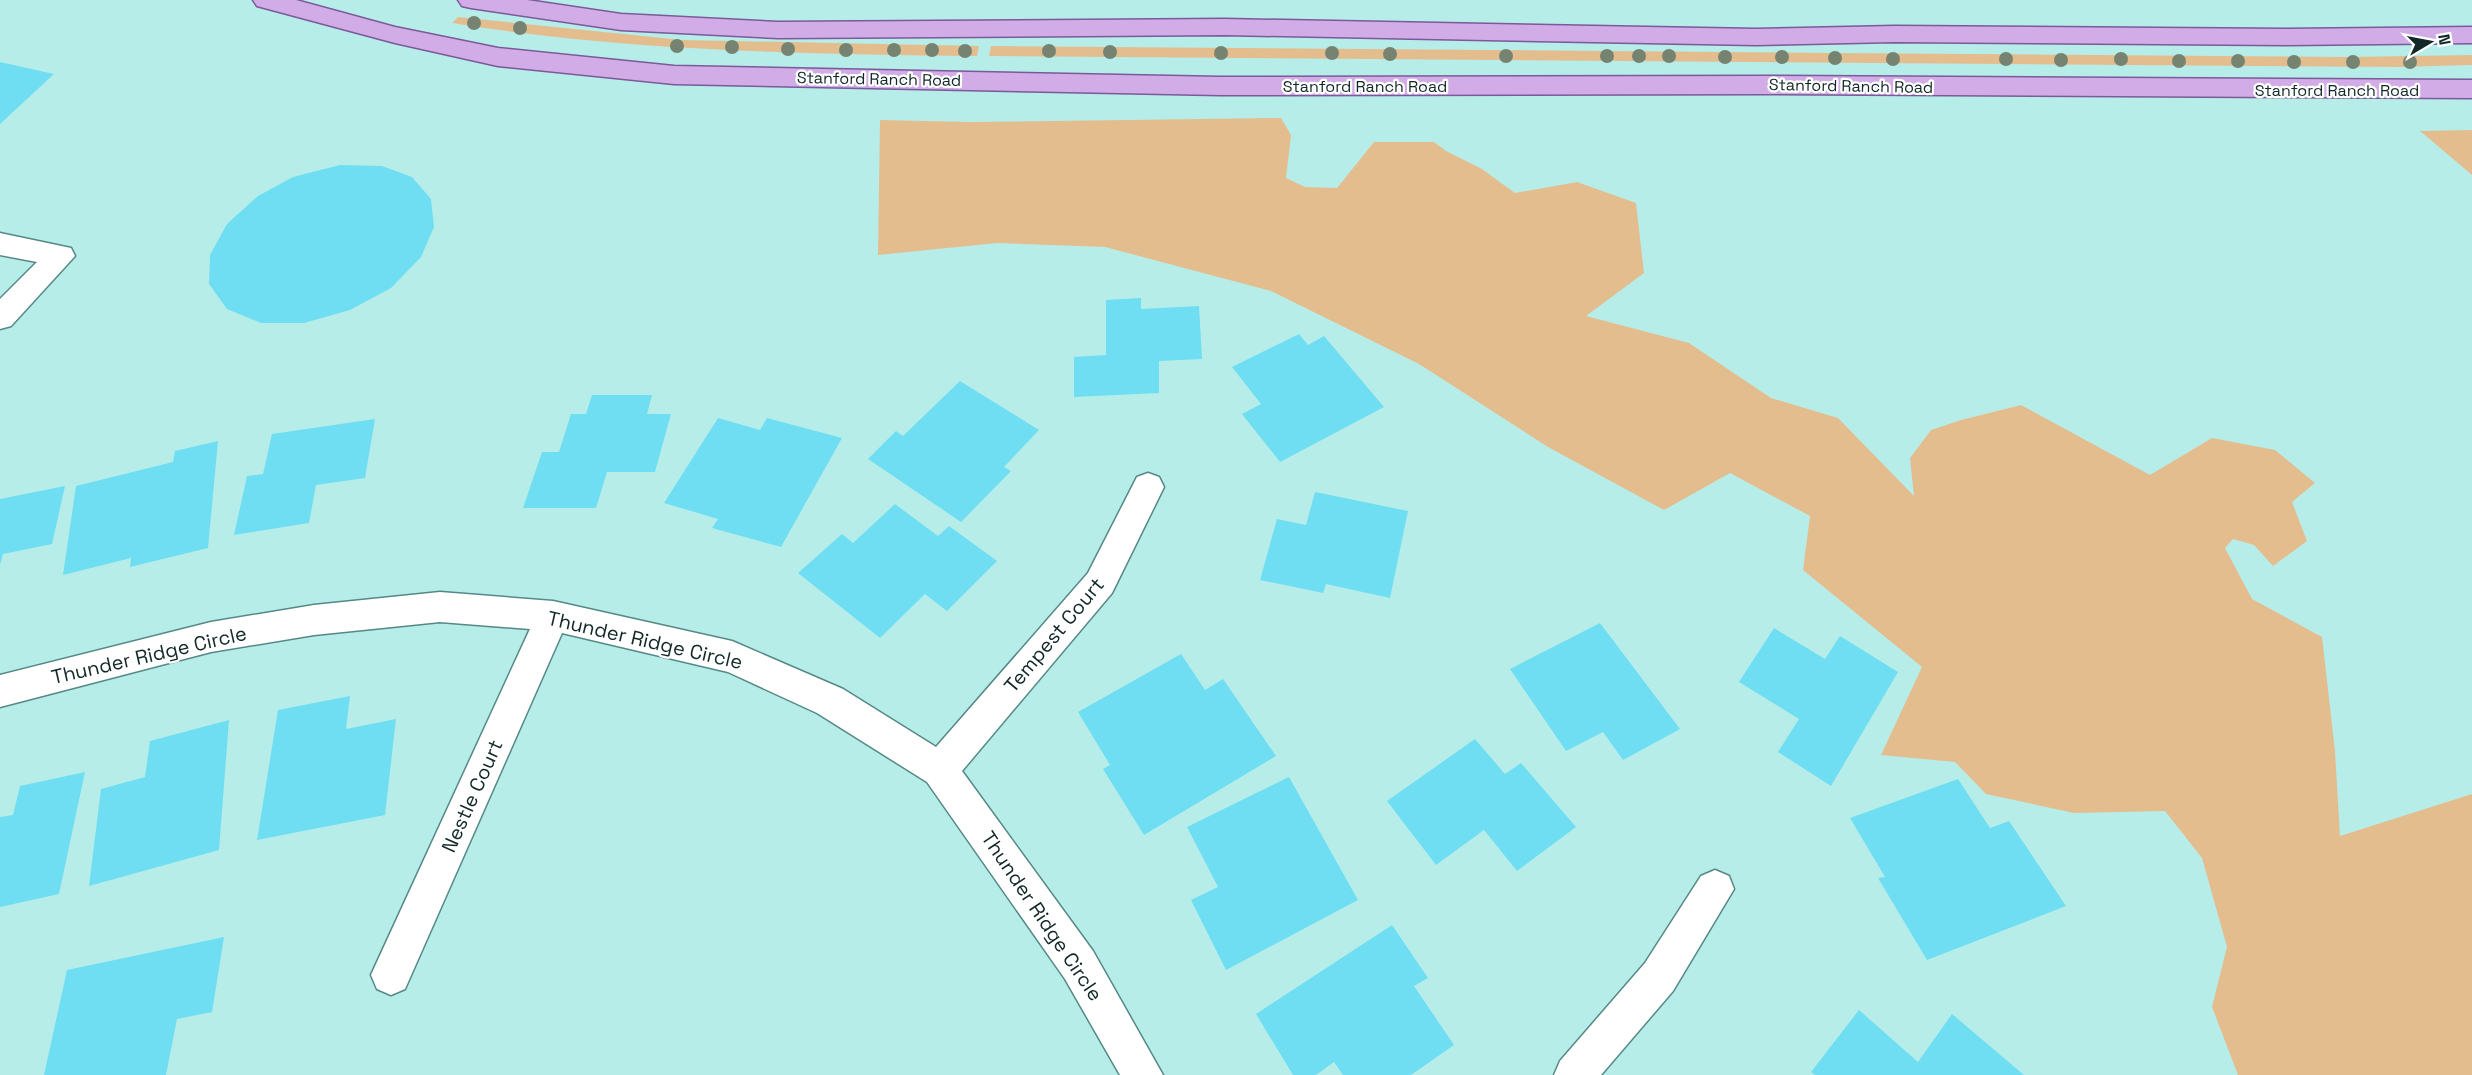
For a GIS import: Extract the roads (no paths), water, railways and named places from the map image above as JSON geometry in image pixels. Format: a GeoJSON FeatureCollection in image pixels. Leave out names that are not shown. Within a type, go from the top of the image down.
{"type":"FeatureCollection","features":[{"type":"Feature","properties":{"kind":"main road","name":"Stanford Ranch Road"},"geometry":{"type":"LineString","coordinates":[[266,0],[395,35],[498,57],[674,75],[1220,86],[1767,85],[2315,90],[2472,88]]}},
{"type":"Feature","properties":{"kind":"main road"},"geometry":{"type":"LineString","coordinates":[[471,0],[621,22],[778,30],[1226,27],[1756,37],[1894,34],[2322,37],[2472,35]]}},
{"type":"Feature","properties":{"kind":"street"},"geometry":{"type":"LineString","coordinates":[[0,244],[61,256],[0,318]]}},
{"type":"Feature","properties":{"kind":"street","name":"Tempest Court"},"geometry":{"type":"LineString","coordinates":[[940,770],[1100,583],[1149,487]]}},
{"type":"Feature","properties":{"kind":"street","name":"Thunder Ridge Circle"},"geometry":{"type":"LineString","coordinates":[[0,691],[211,637],[314,620],[440,607],[553,616],[732,657],[830,701],[940,770],[1079,965],[1143,1075]]}},
{"type":"Feature","properties":{"kind":"street","name":"Nestle Court"},"geometry":{"type":"LineString","coordinates":[[391,975],[553,616]]}},
{"type":"Feature","properties":{"kind":"street"},"geometry":{"type":"LineString","coordinates":[[1574,1075],[1659,977],[1715,889]]}}]}
